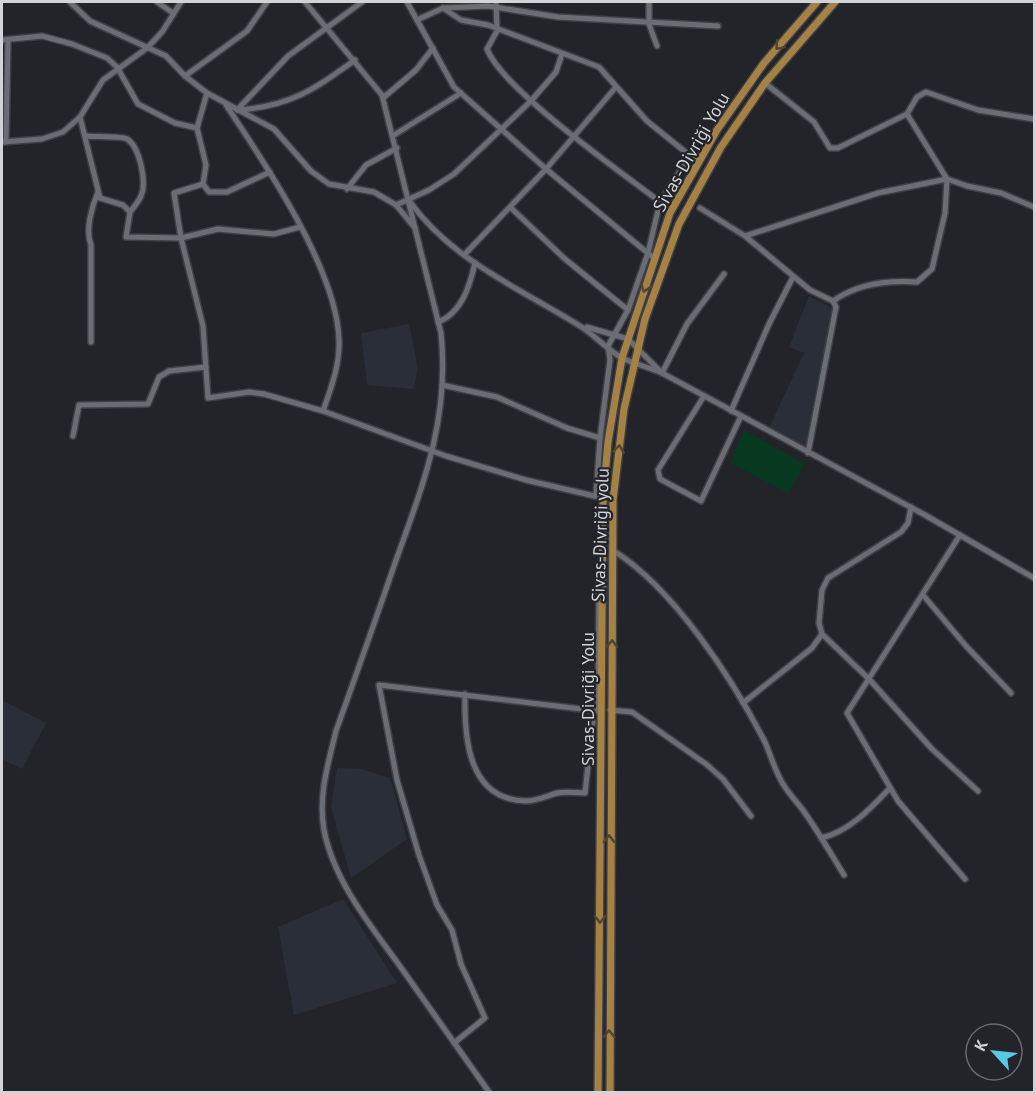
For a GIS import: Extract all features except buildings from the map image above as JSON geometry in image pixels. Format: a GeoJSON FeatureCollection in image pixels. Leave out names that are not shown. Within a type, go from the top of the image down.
{"type":"FeatureCollection","features":[{"type":"Feature","properties":{"kind":"main road","name":"Sivas-Divriği Yolu"},"geometry":{"type":"LineString","coordinates":[[598,1092],[600,497],[622,358],[670,213],[717,130],[764,63],[817,2]]}},
{"type":"Feature","properties":{"kind":"main road","name":"Sivas-Divriği yolu"},"geometry":{"type":"LineString","coordinates":[[610,1092],[610,710],[613,501],[624,409],[645,319],[679,224],[721,147],[765,83],[835,2]]}},
{"type":"Feature","properties":{"kind":"street"},"geometry":{"type":"LineString","coordinates":[[70,2],[90,21],[166,56],[185,76],[207,93],[274,129],[311,171],[329,184],[374,192],[396,205],[416,229]]}},
{"type":"Feature","properties":{"kind":"street"},"geometry":{"type":"LineString","coordinates":[[157,2],[173,14]]}},
{"type":"Feature","properties":{"kind":"street"},"geometry":{"type":"LineString","coordinates":[[181,2],[162,32],[147,48],[117,67],[103,80],[80,117],[63,132],[42,139],[4,142],[5,40],[42,36],[72,44],[107,58],[117,67],[138,104],[175,123],[197,128]]}},
{"type":"Feature","properties":{"kind":"street"},"geometry":{"type":"LineString","coordinates":[[185,76],[247,31],[267,2]]}},
{"type":"Feature","properties":{"kind":"street"},"geometry":{"type":"LineString","coordinates":[[305,2],[355,60],[383,98],[394,135],[438,322],[444,359],[434,451],[336,731],[322,796],[324,830],[335,867],[360,910],[489,1092]]}},
{"type":"Feature","properties":{"kind":"street"},"geometry":{"type":"LineString","coordinates":[[237,110],[288,56],[362,2]]}},
{"type":"Feature","properties":{"kind":"street"},"geometry":{"type":"LineString","coordinates":[[407,2],[454,87],[546,169],[655,259]]}},
{"type":"Feature","properties":{"kind":"street"},"geometry":{"type":"LineString","coordinates":[[649,2],[649,24],[657,46]]}},
{"type":"Feature","properties":{"kind":"street"},"geometry":{"type":"LineString","coordinates":[[417,20],[443,8],[496,4],[558,17],[649,24],[718,26]]}},
{"type":"Feature","properties":{"kind":"street"},"geometry":{"type":"LineString","coordinates":[[496,4],[497,31],[487,49],[492,63],[531,101],[660,202]]}},
{"type":"Feature","properties":{"kind":"street"},"geometry":{"type":"LineString","coordinates":[[443,8],[461,20],[488,25],[497,31],[599,67],[647,121],[699,163]]}},
{"type":"Feature","properties":{"kind":"street"},"geometry":{"type":"LineString","coordinates":[[383,98],[416,70],[433,48]]}},
{"type":"Feature","properties":{"kind":"street"},"geometry":{"type":"LineString","coordinates":[[396,205],[454,174],[531,101],[556,72],[562,54]]}},
{"type":"Feature","properties":{"kind":"street"},"geometry":{"type":"LineString","coordinates":[[237,110],[281,104],[308,93],[355,60]]}},
{"type":"Feature","properties":{"kind":"street"},"geometry":{"type":"LineString","coordinates":[[765,83],[814,122],[830,148],[838,148],[907,114],[917,97],[926,92],[978,110],[1035,119]]}},
{"type":"Feature","properties":{"kind":"street"},"geometry":{"type":"LineString","coordinates":[[464,255],[546,169],[616,87]]}},
{"type":"Feature","properties":{"kind":"street"},"geometry":{"type":"LineString","coordinates":[[207,93],[197,128],[206,165],[203,184],[209,192],[227,192],[270,172]]}},
{"type":"Feature","properties":{"kind":"street"},"geometry":{"type":"LineString","coordinates":[[394,135],[461,93]]}},
{"type":"Feature","properties":{"kind":"street"},"geometry":{"type":"LineString","coordinates":[[224,102],[270,172],[300,227],[325,278],[336,311],[340,340],[336,372],[322,411]]}},
{"type":"Feature","properties":{"kind":"street"},"geometry":{"type":"LineString","coordinates":[[833,301],[842,295],[868,286],[898,281],[917,282],[927,277],[932,269],[945,213],[947,179],[907,114]]}},
{"type":"Feature","properties":{"kind":"street"},"geometry":{"type":"LineString","coordinates":[[80,117],[100,198],[123,205],[130,212]]}},
{"type":"Feature","properties":{"kind":"street"},"geometry":{"type":"LineString","coordinates":[[86,136],[125,138],[131,142],[139,156],[143,185],[142,196],[130,212],[126,237],[181,238],[218,229],[274,234],[300,227]]}},
{"type":"Feature","properties":{"kind":"street"},"geometry":{"type":"LineString","coordinates":[[347,189],[366,165],[397,148]]}},
{"type":"Feature","properties":{"kind":"street"},"geometry":{"type":"LineString","coordinates":[[454,1043],[485,1018],[461,964],[452,930],[437,905],[419,855],[397,780],[379,685],[598,711],[600,438],[609,370],[608,346],[628,310],[648,253],[660,202],[690,156]]}},
{"type":"Feature","properties":{"kind":"street"},"geometry":{"type":"LineString","coordinates":[[745,237],[878,193],[947,179],[1001,193],[1035,207]]}},
{"type":"Feature","properties":{"kind":"street"},"geometry":{"type":"LineString","coordinates":[[203,184],[174,193],[181,238],[203,326],[208,398],[249,392],[322,411],[434,451],[526,480],[600,497]]}},
{"type":"Feature","properties":{"kind":"street"},"geometry":{"type":"LineString","coordinates":[[91,342],[91,245],[88,238],[93,202],[98,192]]}},
{"type":"Feature","properties":{"kind":"street"},"geometry":{"type":"LineString","coordinates":[[409,199],[428,225],[464,255],[502,282],[580,325],[622,358],[662,373],[911,507],[1035,578]]}},
{"type":"Feature","properties":{"kind":"street"},"geometry":{"type":"LineString","coordinates":[[510,207],[565,259],[628,310]]}},
{"type":"Feature","properties":{"kind":"street"},"geometry":{"type":"LineString","coordinates":[[700,208],[745,237],[810,290],[833,301],[836,307],[808,453]]}},
{"type":"Feature","properties":{"kind":"street"},"geometry":{"type":"LineString","coordinates":[[438,322],[447,318],[460,304],[475,263]]}},
{"type":"Feature","properties":{"kind":"street"},"geometry":{"type":"LineString","coordinates":[[662,373],[687,324],[711,288],[724,274]]}},
{"type":"Feature","properties":{"kind":"street"},"geometry":{"type":"LineString","coordinates":[[731,411],[793,276]]}},
{"type":"Feature","properties":{"kind":"street"},"geometry":{"type":"LineString","coordinates":[[580,325],[628,339],[662,373]]}},
{"type":"Feature","properties":{"kind":"street"},"geometry":{"type":"LineString","coordinates":[[73,436],[79,405],[148,404],[159,377],[170,371],[206,367]]}},
{"type":"Feature","properties":{"kind":"street"},"geometry":{"type":"LineString","coordinates":[[442,385],[497,397],[567,428],[600,438]]}},
{"type":"Feature","properties":{"kind":"street"},"geometry":{"type":"LineString","coordinates":[[704,396],[658,470],[660,480],[701,501],[741,416]]}},
{"type":"Feature","properties":{"kind":"street"},"geometry":{"type":"LineString","coordinates":[[911,507],[908,523],[901,532],[828,578],[822,590],[819,623],[822,634],[869,679],[932,749],[978,791]]}},
{"type":"Feature","properties":{"kind":"street"},"geometry":{"type":"LineString","coordinates":[[960,535],[848,713],[851,723],[898,801],[965,879]]}},
{"type":"Feature","properties":{"kind":"street"},"geometry":{"type":"LineString","coordinates":[[614,551],[635,564],[669,599],[704,645],[743,703],[765,743],[782,783],[844,875]]}},
{"type":"Feature","properties":{"kind":"street"},"geometry":{"type":"LineString","coordinates":[[924,594],[966,646],[1011,693]]}},
{"type":"Feature","properties":{"kind":"street"},"geometry":{"type":"LineString","coordinates":[[743,703],[812,648],[822,634]]}},
{"type":"Feature","properties":{"kind":"street"},"geometry":{"type":"LineString","coordinates":[[465,694],[465,736],[479,779],[491,790],[524,801],[542,799],[560,792],[585,793],[594,711]]}},
{"type":"Feature","properties":{"kind":"street"},"geometry":{"type":"LineString","coordinates":[[610,710],[632,712],[706,764],[723,779],[751,816]]}},
{"type":"Feature","properties":{"kind":"street"},"geometry":{"type":"LineString","coordinates":[[821,838],[835,835],[870,809],[890,788]]}},
{"type":"Feature","properties":{"kind":"shaded area"},"geometry":{"type":"Polygon","coordinates":[[[809,296],[834,309],[807,447],[769,428],[804,353],[789,347],[809,296]]]}},
{"type":"Feature","properties":{"kind":"shaded area"},"geometry":{"type":"Polygon","coordinates":[[[409,324],[418,369],[413,389],[367,385],[361,333],[409,324]]]}},
{"type":"Feature","properties":{"kind":"shaded area"},"geometry":{"type":"Polygon","coordinates":[[[2,700],[46,723],[22,769],[2,759],[2,700]]]}},
{"type":"Feature","properties":{"kind":"shaded area"},"geometry":{"type":"Polygon","coordinates":[[[337,768],[362,769],[390,778],[407,839],[351,878],[331,807],[337,768]]]}},
{"type":"Feature","properties":{"kind":"shaded area"},"geometry":{"type":"Polygon","coordinates":[[[343,899],[397,983],[294,1015],[278,927],[343,899]]]}},
{"type":"Feature","properties":{"kind":"green space"},"geometry":{"type":"Polygon","coordinates":[[[744,430],[805,464],[788,493],[730,463],[744,430]]]}}]}
